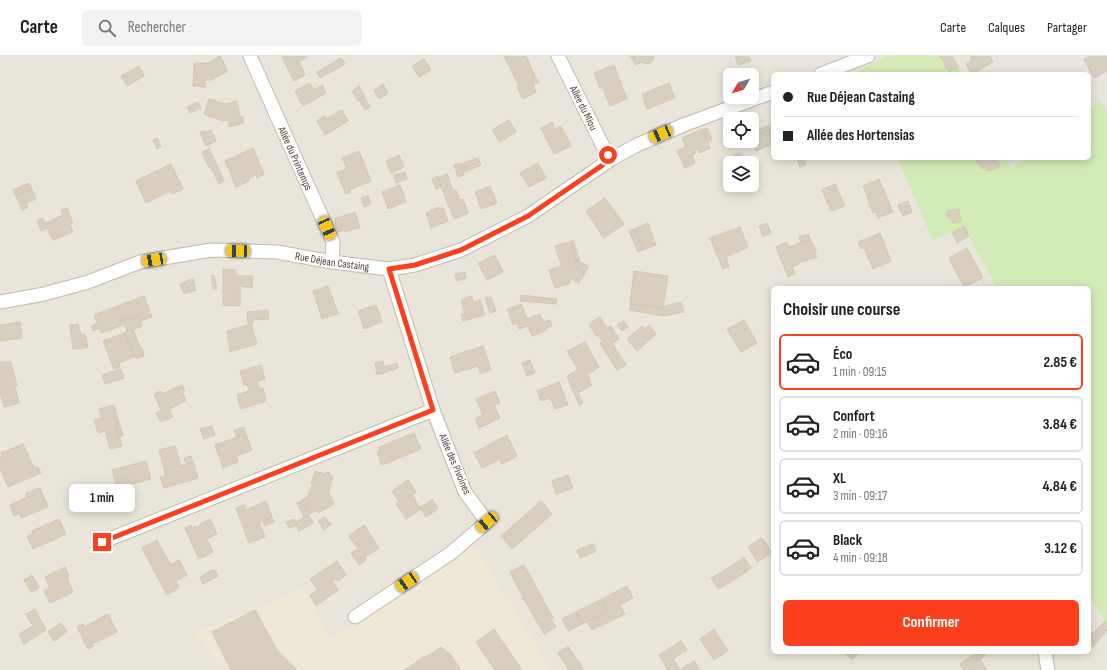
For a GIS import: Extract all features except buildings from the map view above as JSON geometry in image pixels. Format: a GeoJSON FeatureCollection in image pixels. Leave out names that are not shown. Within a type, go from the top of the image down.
{"type":"FeatureCollection","features":[{"type":"Feature","properties":{"kind":"street","name":"Allée du Printemps"},"geometry":{"type":"LineString","coordinates":[[250,56],[333,242],[332,262]]}},
{"type":"Feature","properties":{"kind":"street","name":"Allée du Miou"},"geometry":{"type":"LineString","coordinates":[[558,56],[610,160]]}},
{"type":"Feature","properties":{"kind":"street"},"geometry":{"type":"LineString","coordinates":[[826,72],[868,56]]}},
{"type":"Feature","properties":{"kind":"street","name":"Rue Déjean Castaing"},"geometry":{"type":"LineString","coordinates":[[0,302],[36,296],[88,282],[140,262],[211,250],[277,252],[332,262],[389,269],[415,265],[461,250],[528,216],[610,160],[637,145],[686,124],[771,93]]}},
{"type":"Feature","properties":{"kind":"street","name":"Allée des Pivoines"},"geometry":{"type":"LineString","coordinates":[[356,617],[451,553],[487,522],[465,492],[433,410],[389,269]]}},
{"type":"Feature","properties":{"kind":"street"},"geometry":{"type":"LineString","coordinates":[[102,542],[433,410]]}},
{"type":"Feature","properties":{"kind":"street"},"geometry":{"type":"LineString","coordinates":[[1045,654],[1048,670]]}},
{"type":"Feature","properties":{"kind":"shaded area"},"geometry":{"type":"Polygon","coordinates":[[[0,56],[1107,56],[1107,670],[0,670],[0,56]]]}},
{"type":"Feature","properties":{"kind":"shaded area"},"geometry":{"type":"Polygon","coordinates":[[[473,543],[551,670],[227,670],[193,634],[304,588],[330,640],[473,543]]]}},
{"type":"Feature","properties":{"kind":"green space"},"geometry":{"type":"Polygon","coordinates":[[[887,56],[953,56],[961,72],[859,72],[887,56]]]}},
{"type":"Feature","properties":{"kind":"green space"},"geometry":{"type":"Polygon","coordinates":[[[1100,100],[1107,112],[1107,625],[1091,597],[1091,286],[996,286],[964,227],[933,240],[898,160],[1007,160],[1012,169],[1023,160],[1091,160],[1091,107],[1100,100]]]}},
{"type":"Feature","properties":{"kind":"route"},"geometry":{"type":"LineString","coordinates":[[102,542],[433,410],[389,269],[415,265],[461,250],[528,216],[610,160],[608,155]]}}]}
